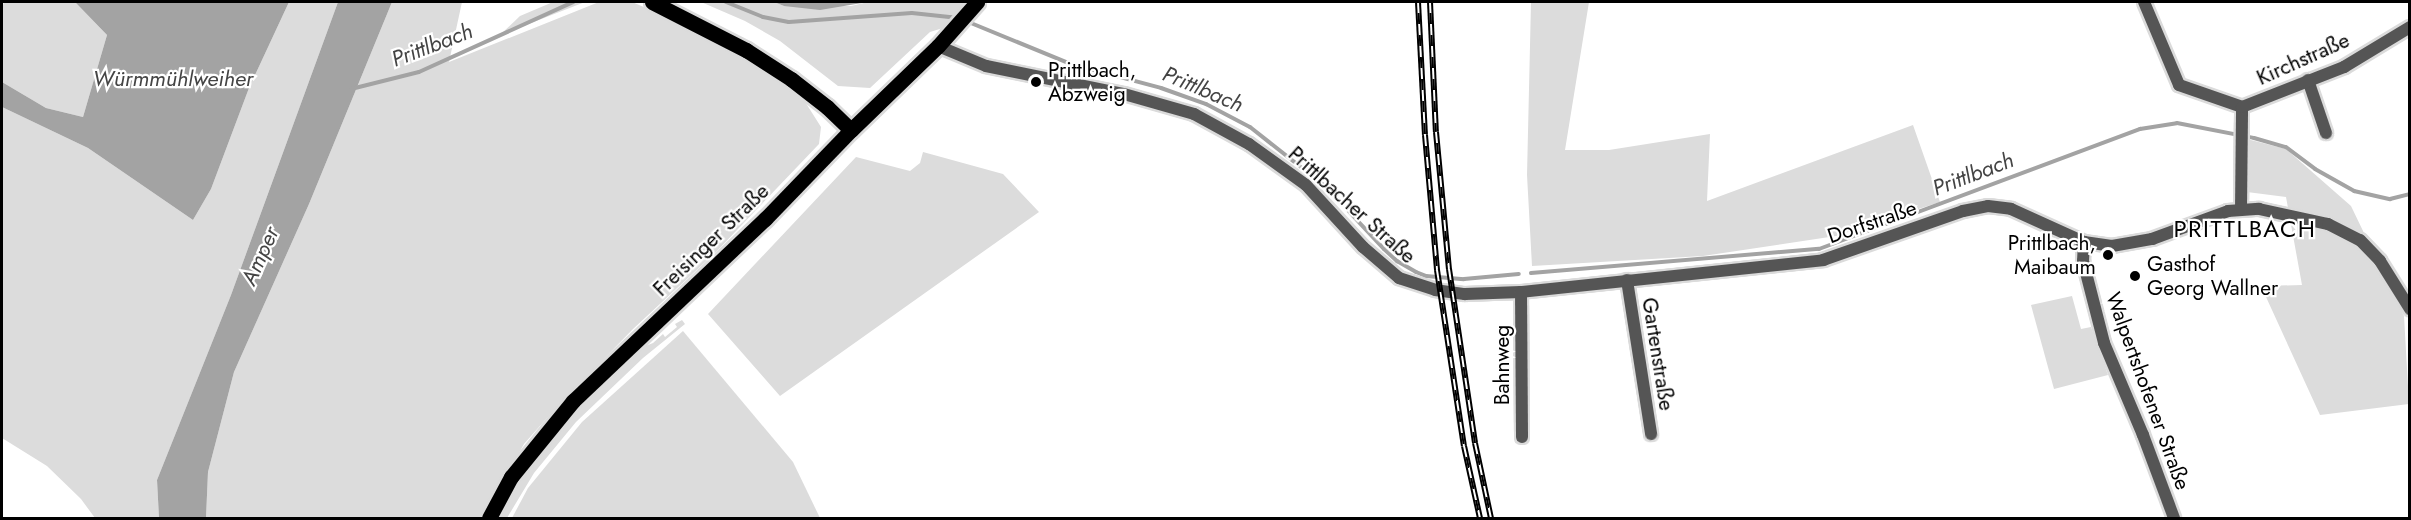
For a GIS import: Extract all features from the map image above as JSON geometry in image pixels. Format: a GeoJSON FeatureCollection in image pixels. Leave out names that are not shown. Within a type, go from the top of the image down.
{"type":"FeatureCollection","features":[{"type":"Feature","properties":{"kind":"main road"},"geometry":{"type":"LineString","coordinates":[[652,2],[706,28],[782,73],[827,107],[850,130]]}},
{"type":"Feature","properties":{"kind":"main road","name":"Freisinger Straße"},"geometry":{"type":"LineString","coordinates":[[489,519],[511,477],[573,400],[714,270],[850,130],[938,46],[972,7]]}},
{"type":"Feature","properties":{"kind":"street","name":"Kirchstraße"},"geometry":{"type":"LineString","coordinates":[[2144,2],[2179,85],[2242,107],[2344,67],[2409,27]]}},
{"type":"Feature","properties":{"kind":"street","name":"Prittlbacher Straße"},"geometry":{"type":"LineString","coordinates":[[938,46],[986,66],[1124,94],[1194,114],[1257,149],[1306,185],[1363,247],[1399,278],[1417,286],[1465,294],[1507,293]]}},
{"type":"Feature","properties":{"kind":"street"},"geometry":{"type":"LineString","coordinates":[[2308,80],[2326,133]]}},
{"type":"Feature","properties":{"kind":"street","name":"Kirchstraße"},"geometry":{"type":"LineString","coordinates":[[2241,209],[2242,107]]}},
{"type":"Feature","properties":{"kind":"street","name":"Dorfstraße"},"geometry":{"type":"LineString","coordinates":[[1507,293],[1823,260],[1963,211],[1988,206],[2011,209],[2084,242],[2102,246],[2136,243],[2213,215],[2241,209],[2276,211],[2342,229],[2360,240],[2380,261],[2409,309]]}},
{"type":"Feature","properties":{"kind":"street","name":"Walpertshofener Straße"},"geometry":{"type":"LineString","coordinates":[[2084,242],[2083,261],[2104,343],[2143,435],[2174,519]]}},
{"type":"Feature","properties":{"kind":"street","name":"Gartenstraße"},"geometry":{"type":"LineString","coordinates":[[1627,280],[1652,434]]}},
{"type":"Feature","properties":{"kind":"street","name":"Bahnweg"},"geometry":{"type":"LineString","coordinates":[[1521,292],[1522,437]]}},
{"type":"Feature","properties":{"kind":"shaded area"},"geometry":{"type":"Polygon","coordinates":[[[4,2],[75,2],[107,35],[83,117],[46,108],[2,82],[2,8],[4,2]]]}},
{"type":"Feature","properties":{"kind":"shaded area"},"geometry":{"type":"Polygon","coordinates":[[[289,2],[338,2],[231,295],[157,480],[159,518],[95,518],[81,499],[47,466],[2,438],[2,107],[88,148],[193,220],[211,189],[249,88],[289,2]]]}},
{"type":"Feature","properties":{"kind":"shaded area"},"geometry":{"type":"Polygon","coordinates":[[[392,2],[462,2],[449,62],[599,2],[632,2],[684,24],[761,67],[802,97],[821,127],[819,144],[715,253],[633,329],[554,410],[524,444],[482,518],[206,518],[208,472],[234,372],[309,204],[392,2]]]}},
{"type":"Feature","properties":{"kind":"shaded area"},"geometry":{"type":"Polygon","coordinates":[[[553,2],[585,2],[500,35],[520,16],[553,2]]]}},
{"type":"Feature","properties":{"kind":"shaded area"},"geometry":{"type":"Polygon","coordinates":[[[701,2],[774,2],[784,6],[851,6],[868,2],[966,2],[943,28],[930,32],[870,88],[838,86],[780,41],[745,21],[701,2]]]}},
{"type":"Feature","properties":{"kind":"shaded area"},"geometry":{"type":"Polygon","coordinates":[[[1531,2],[1589,2],[1565,150],[1609,150],[1710,134],[1707,201],[1913,125],[1940,202],[1836,236],[1703,256],[1532,266],[1527,175],[1531,2]]]}},
{"type":"Feature","properties":{"kind":"shaded area"},"geometry":{"type":"Polygon","coordinates":[[[2247,139],[2286,149],[2351,206],[2404,316],[2409,404],[2320,415],[2261,286],[2302,285],[2286,197],[2247,192],[2247,139]]]}},
{"type":"Feature","properties":{"kind":"shaded area"},"geometry":{"type":"Polygon","coordinates":[[[923,152],[1003,174],[1039,212],[780,396],[708,314],[856,157],[910,171],[920,163],[923,152]]]}},
{"type":"Feature","properties":{"kind":"shaded area"},"geometry":{"type":"Polygon","coordinates":[[[2072,296],[2081,329],[2091,327],[2108,375],[2054,389],[2031,305],[2072,296]]]}},
{"type":"Feature","properties":{"kind":"shaded area"},"geometry":{"type":"Polygon","coordinates":[[[682,320],[685,324],[643,358],[576,422],[534,473],[507,518],[497,518],[517,480],[572,412],[638,349],[653,343],[663,334],[665,337],[677,327],[675,324],[682,320]]]}},
{"type":"Feature","properties":{"kind":"shaded area"},"geometry":{"type":"Polygon","coordinates":[[[683,331],[793,462],[820,518],[512,518],[528,488],[582,422],[683,331]]]}},
{"type":"Feature","properties":{"kind":"water","name":"Würmmühlweiher"},"geometry":{"type":"Polygon","coordinates":[[[75,2],[289,2],[249,88],[211,189],[193,220],[88,148],[2,107],[2,82],[46,108],[83,117],[107,35],[75,2]]]}},
{"type":"Feature","properties":{"kind":"water","name":"Amper"},"geometry":{"type":"Polygon","coordinates":[[[338,2],[392,2],[309,204],[234,372],[208,472],[206,518],[159,518],[157,480],[231,295],[338,2]]]}},
{"type":"Feature","properties":{"kind":"water"},"geometry":{"type":"Polygon","coordinates":[[[774,2],[868,2],[820,10],[784,6],[774,2]]]}},
{"type":"Feature","properties":{"kind":"waterway","name":"Prittlbach"},"geometry":{"type":"LineString","coordinates":[[351,89],[419,72],[573,2]]}},
{"type":"Feature","properties":{"kind":"waterway","name":"Prittlbach"},"geometry":{"type":"LineString","coordinates":[[726,2],[763,17],[789,22],[912,13],[959,18]]}},
{"type":"Feature","properties":{"kind":"waterway","name":"Prittlbach"},"geometry":{"type":"LineString","coordinates":[[966,21],[1071,64],[1161,88],[1206,104],[1250,127],[1326,187],[1384,249],[1397,261],[1416,272],[1426,276],[1464,279],[1519,274]]}},
{"type":"Feature","properties":{"kind":"waterway","name":"Prittlbach"},"geometry":{"type":"LineString","coordinates":[[1531,273],[1819,249],[2140,129],[2177,123],[2254,138],[2286,147],[2315,169],[2354,191],[2390,199],[2410,194]]}},
{"type":"Feature","properties":{"kind":"railway"},"geometry":{"type":"LineString","coordinates":[[1418,2],[1425,135],[1437,270],[1464,446],[1480,518]]}},
{"type":"Feature","properties":{"kind":"railway"},"geometry":{"type":"LineString","coordinates":[[1430,2],[1436,132],[1449,269],[1475,443],[1491,518]]}},
{"type":"Feature","properties":{"kind":"place","name":"Prittlbach, Abzweig"},"geometry":{"type":"Point","coordinates":[1036,82]}},
{"type":"Feature","properties":{"kind":"place","name":"Prittlbach, Maibaum"},"geometry":{"type":"Point","coordinates":[2108,255]}},
{"type":"Feature","properties":{"kind":"place","name":"Gasthof Georg Wallner"},"geometry":{"type":"Point","coordinates":[2135,276]}},
{"type":"Feature","properties":{"kind":"district","name":"PRITTLBACH"},"geometry":{"type":"Point","coordinates":[2245,229]}}]}
